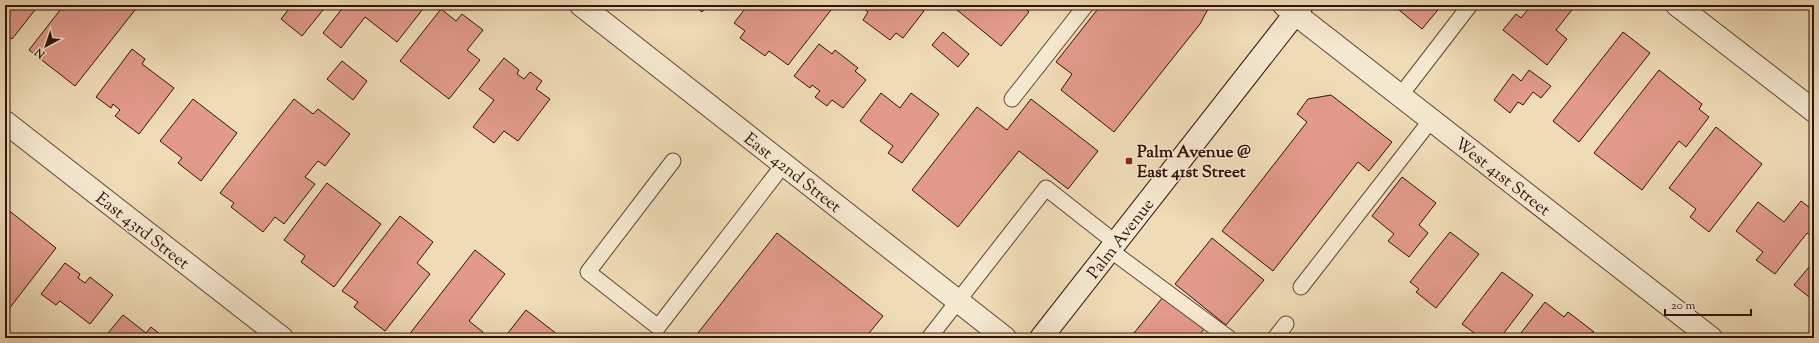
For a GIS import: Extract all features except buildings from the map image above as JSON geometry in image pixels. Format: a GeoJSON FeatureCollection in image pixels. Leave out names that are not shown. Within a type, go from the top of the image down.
{"type":"FeatureCollection","features":[{"type":"Feature","properties":{"kind":"street","name":"East 42nd Street"},"geometry":{"type":"LineString","coordinates":[[581,5],[1005,338]]}},
{"type":"Feature","properties":{"kind":"street"},"geometry":{"type":"LineString","coordinates":[[1677,5],[1814,111]]}},
{"type":"Feature","properties":{"kind":"street","name":"West 41st Street"},"geometry":{"type":"LineString","coordinates":[[1294,8],[1400,96],[1711,338]]}},
{"type":"Feature","properties":{"kind":"street","name":"Palm Avenue"},"geometry":{"type":"LineString","coordinates":[[1041,338],[1294,8]]}},
{"type":"Feature","properties":{"kind":"street","name":"East 43rd Street"},"geometry":{"type":"LineString","coordinates":[[5,122],[282,338]]}},
{"type":"Feature","properties":{"kind":"lane"},"geometry":{"type":"LineString","coordinates":[[1012,99],[1086,5]]}},
{"type":"Feature","properties":{"kind":"lane"},"geometry":{"type":"LineString","coordinates":[[1400,96],[1470,5]]}},
{"type":"Feature","properties":{"kind":"lane"},"geometry":{"type":"LineString","coordinates":[[1301,287],[1431,120]]}},
{"type":"Feature","properties":{"kind":"lane"},"geometry":{"type":"LineString","coordinates":[[673,161],[588,272],[658,327],[784,164]]}},
{"type":"Feature","properties":{"kind":"lane"},"geometry":{"type":"LineString","coordinates":[[929,338],[1046,188],[1113,246],[1229,338]]}},
{"type":"Feature","properties":{"kind":"lane"},"geometry":{"type":"LineString","coordinates":[[1275,338],[1286,324]]}},
{"type":"Feature","properties":{"kind":"place","name":"Palm Avenue @ East 41st Street"},"geometry":{"type":"Point","coordinates":[1129,161]}}]}
